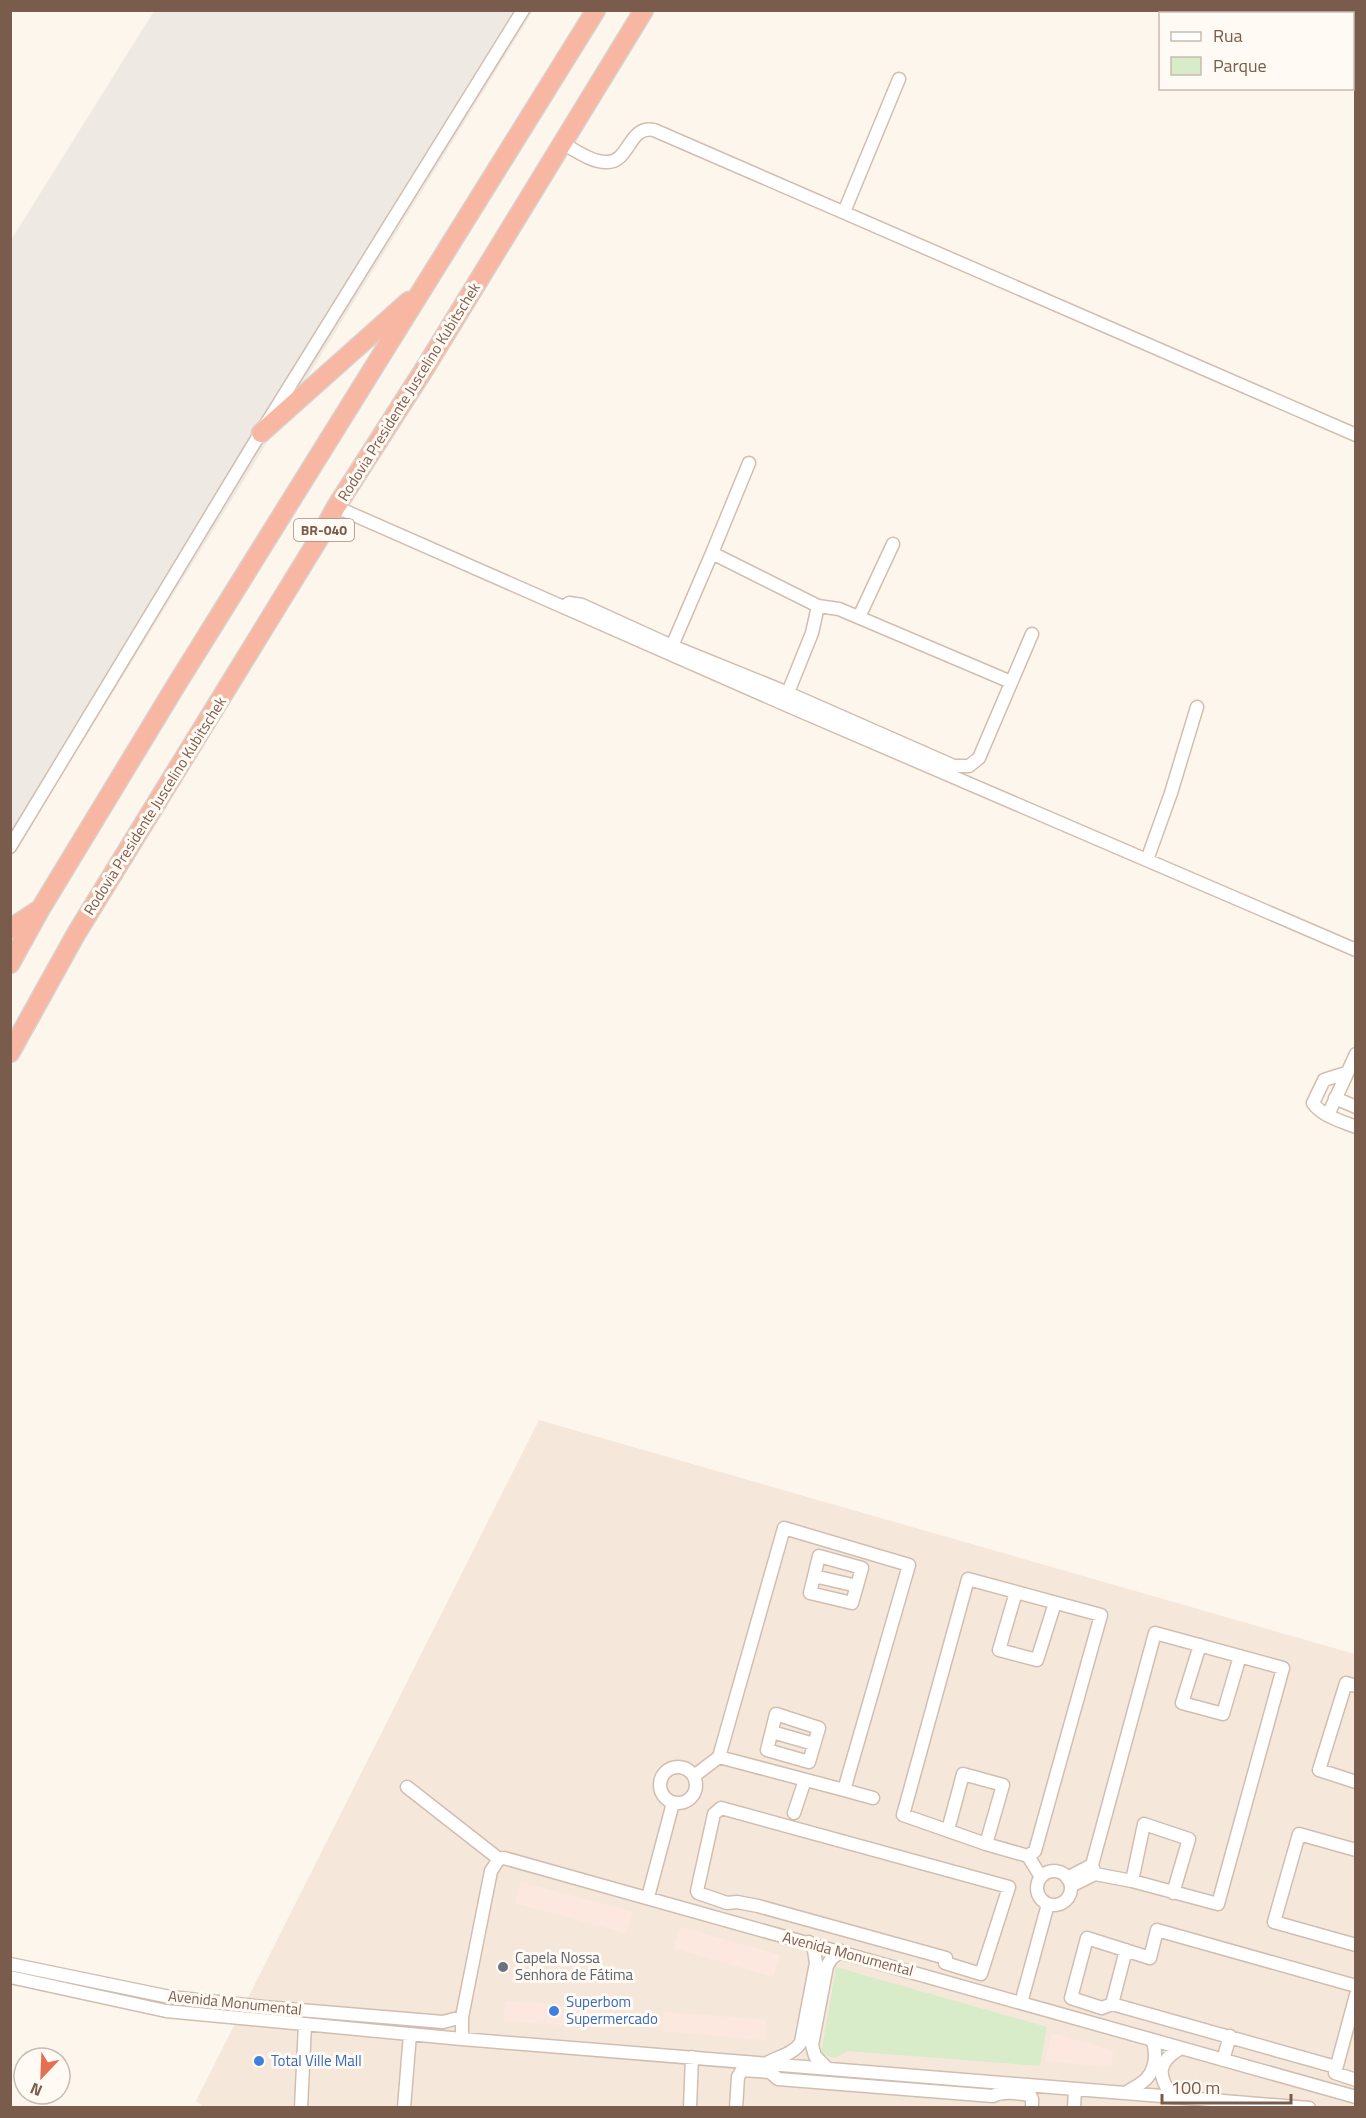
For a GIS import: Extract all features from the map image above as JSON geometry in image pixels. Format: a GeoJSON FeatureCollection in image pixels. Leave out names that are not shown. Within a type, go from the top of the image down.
{"type":"FeatureCollection","features":[{"type":"Feature","properties":{"kind":"highway","name":"BR-040"},"geometry":{"type":"LineString","coordinates":[[10,964],[41,908],[175,687],[596,10]]}},
{"type":"Feature","properties":{"kind":"highway","name":"Rodovia Presidente Juscelino Kubitschek"},"geometry":{"type":"LineString","coordinates":[[10,1053],[76,934],[336,507],[425,368],[644,10]]}},
{"type":"Feature","properties":{"kind":"highway"},"geometry":{"type":"LineString","coordinates":[[261,433],[423,288]]}},
{"type":"Feature","properties":{"kind":"highway"},"geometry":{"type":"LineString","coordinates":[[10,929],[41,908]]}},
{"type":"Feature","properties":{"kind":"street"},"geometry":{"type":"LineString","coordinates":[[10,848],[261,433],[523,10]]}},
{"type":"Feature","properties":{"kind":"street"},"geometry":{"type":"LineString","coordinates":[[844,212],[899,79]]}},
{"type":"Feature","properties":{"kind":"street"},"geometry":{"type":"LineString","coordinates":[[562,143],[592,159],[603,163],[611,162],[625,152],[639,132],[646,129],[654,130],[1356,435]]}},
{"type":"Feature","properties":{"kind":"street"},"geometry":{"type":"LineString","coordinates":[[672,646],[749,463]]}},
{"type":"Feature","properties":{"kind":"street"},"geometry":{"type":"LineString","coordinates":[[336,507],[564,607],[963,768],[979,758],[1032,634]]}},
{"type":"Feature","properties":{"kind":"street"},"geometry":{"type":"LineString","coordinates":[[859,617],[893,544]]}},
{"type":"Feature","properties":{"kind":"street"},"geometry":{"type":"LineString","coordinates":[[712,553],[818,606],[831,607],[859,617],[1011,682]]}},
{"type":"Feature","properties":{"kind":"street"},"geometry":{"type":"LineString","coordinates":[[564,607],[569,603],[582,605],[1147,860],[1356,950]]}},
{"type":"Feature","properties":{"kind":"street"},"geometry":{"type":"LineString","coordinates":[[786,698],[812,633],[818,606]]}},
{"type":"Feature","properties":{"kind":"street"},"geometry":{"type":"LineString","coordinates":[[1147,860],[1171,793],[1197,707]]}},
{"type":"Feature","properties":{"kind":"street"},"geometry":{"type":"LineString","coordinates":[[1328,1116],[1356,1054]]}},
{"type":"Feature","properties":{"kind":"street"},"geometry":{"type":"LineString","coordinates":[[1346,1073],[1324,1080],[1314,1100],[1314,1107],[1328,1116],[1356,1126]]}},
{"type":"Feature","properties":{"kind":"street"},"geometry":{"type":"LineString","coordinates":[[1335,1098],[1356,1107]]}},
{"type":"Feature","properties":{"kind":"street"},"geometry":{"type":"LineString","coordinates":[[694,1776],[719,1757],[784,1528],[909,1565],[844,1790]]}},
{"type":"Feature","properties":{"kind":"street"},"geometry":{"type":"LineString","coordinates":[[842,1562],[846,1547]]}},
{"type":"Feature","properties":{"kind":"street"},"geometry":{"type":"LineString","coordinates":[[819,1556],[842,1562],[862,1568],[852,1603],[810,1593],[819,1556]]}},
{"type":"Feature","properties":{"kind":"street"},"geometry":{"type":"LineString","coordinates":[[814,1576],[856,1586]]}},
{"type":"Feature","properties":{"kind":"street"},"geometry":{"type":"LineString","coordinates":[[1031,1853],[1101,1615],[968,1579],[903,1815],[986,1844],[1031,1853],[1045,1875]]}},
{"type":"Feature","properties":{"kind":"street"},"geometry":{"type":"LineString","coordinates":[[1016,1592],[999,1650],[1037,1660],[1055,1603]]}},
{"type":"Feature","properties":{"kind":"street"},"geometry":{"type":"LineString","coordinates":[[1069,1882],[1094,1869],[1218,1904],[1283,1668],[1155,1633],[1094,1869]]}},
{"type":"Feature","properties":{"kind":"street"},"geometry":{"type":"LineString","coordinates":[[1200,1645],[1182,1703],[1223,1714],[1240,1656]]}},
{"type":"Feature","properties":{"kind":"street"},"geometry":{"type":"LineString","coordinates":[[1356,1686],[1346,1683],[1319,1770],[1356,1782]]}},
{"type":"Feature","properties":{"kind":"street"},"geometry":{"type":"LineString","coordinates":[[776,1714],[819,1728],[814,1744],[809,1762],[767,1750],[776,1714]]}},
{"type":"Feature","properties":{"kind":"street"},"geometry":{"type":"LineString","coordinates":[[772,1732],[814,1744]]}},
{"type":"Feature","properties":{"kind":"street"},"geometry":{"type":"LineString","coordinates":[[783,1774],[788,1756]]}},
{"type":"Feature","properties":{"kind":"street"},"geometry":{"type":"LineString","coordinates":[[719,1757],[873,1798]]}},
{"type":"Feature","properties":{"kind":"street"},"geometry":{"type":"LineString","coordinates":[[680,1767],[688,1770],[694,1776],[696,1790],[692,1796],[680,1803],[673,1803],[665,1798],[660,1782],[671,1768],[680,1767]]}},
{"type":"Feature","properties":{"kind":"street"},"geometry":{"type":"LineString","coordinates":[[948,1830],[963,1774],[1003,1785],[986,1844]]}},
{"type":"Feature","properties":{"kind":"street"},"geometry":{"type":"LineString","coordinates":[[794,1813],[805,1780]]}},
{"type":"Feature","properties":{"kind":"street"},"geometry":{"type":"LineString","coordinates":[[407,1787],[499,1859],[491,1872],[462,2018],[462,2039]]}},
{"type":"Feature","properties":{"kind":"street"},"geometry":{"type":"LineString","coordinates":[[648,1897],[673,1803]]}},
{"type":"Feature","properties":{"kind":"street"},"geometry":{"type":"LineString","coordinates":[[721,1808],[1009,1887],[981,1974],[945,1963],[946,1958],[758,1906],[737,1902],[728,1903],[697,1891],[714,1814],[721,1808]]}},
{"type":"Feature","properties":{"kind":"street"},"geometry":{"type":"LineString","coordinates":[[1132,1881],[1144,1824],[1189,1839],[1173,1893]]}},
{"type":"Feature","properties":{"kind":"street"},"geometry":{"type":"LineString","coordinates":[[1356,1850],[1299,1834],[1274,1922],[1356,1945]]}},
{"type":"Feature","properties":{"kind":"street","name":"Avenida Monumental"},"geometry":{"type":"LineString","coordinates":[[499,1859],[511,1858],[1356,2097]]}},
{"type":"Feature","properties":{"kind":"street"},"geometry":{"type":"LineString","coordinates":[[1055,1871],[1063,1874],[1069,1882],[1068,1899],[1060,1905],[1048,1904],[1038,1894],[1037,1887],[1045,1875],[1055,1871]]}},
{"type":"Feature","properties":{"kind":"street"},"geometry":{"type":"LineString","coordinates":[[1021,2003],[1048,1904]]}},
{"type":"Feature","properties":{"kind":"street"},"geometry":{"type":"LineString","coordinates":[[751,1927],[758,1906]]}},
{"type":"Feature","properties":{"kind":"street"},"geometry":{"type":"LineString","coordinates":[[1336,2067],[1112,2004],[1102,2008],[1071,1998],[1087,1938],[1150,1958],[1157,1930],[1356,1986]]}},
{"type":"Feature","properties":{"kind":"street"},"geometry":{"type":"LineString","coordinates":[[767,2063],[779,2055],[793,2052],[801,2042],[816,1963],[814,1950],[809,1942]]}},
{"type":"Feature","properties":{"kind":"street"},"geometry":{"type":"LineString","coordinates":[[1112,2004],[1126,1950]]}},
{"type":"Feature","properties":{"kind":"street"},"geometry":{"type":"LineString","coordinates":[[827,2068],[815,2056],[812,2045],[827,1965],[841,1951]]}},
{"type":"Feature","properties":{"kind":"street","name":"Avenida Monumental"},"geometry":{"type":"LineString","coordinates":[[10,1964],[305,2024],[462,2039],[1309,2108]]}},
{"type":"Feature","properties":{"kind":"street","name":"Avenida Monumental"},"geometry":{"type":"LineString","coordinates":[[10,1977],[166,2011],[353,2015],[443,2022],[462,2018]]}},
{"type":"Feature","properties":{"kind":"street"},"geometry":{"type":"LineString","coordinates":[[1356,1995],[1335,2073],[1356,2080]]}},
{"type":"Feature","properties":{"kind":"street"},"geometry":{"type":"LineString","coordinates":[[352,2028],[353,2015]]}},
{"type":"Feature","properties":{"kind":"street"},"geometry":{"type":"LineString","coordinates":[[301,2108],[305,2024]]}},
{"type":"Feature","properties":{"kind":"street"},"geometry":{"type":"LineString","coordinates":[[404,2108],[410,2034]]}},
{"type":"Feature","properties":{"kind":"street"},"geometry":{"type":"LineString","coordinates":[[1219,2059],[1226,2035]]}},
{"type":"Feature","properties":{"kind":"street"},"geometry":{"type":"LineString","coordinates":[[1126,2093],[1147,2078],[1153,2066],[1155,2048],[1152,2040]]}},
{"type":"Feature","properties":{"kind":"street"},"geometry":{"type":"LineString","coordinates":[[1172,2096],[1162,2082],[1162,2069],[1169,2055],[1181,2048]]}},
{"type":"Feature","properties":{"kind":"street"},"geometry":{"type":"LineString","coordinates":[[690,2108],[692,2057]]}},
{"type":"Feature","properties":{"kind":"street"},"geometry":{"type":"LineString","coordinates":[[736,2108],[738,2077],[742,2070],[770,2072],[778,2079],[896,2090],[993,2096],[999,2092],[1023,2094],[1030,2095],[1032,2108]]}},
{"type":"Feature","properties":{"kind":"street"},"geometry":{"type":"LineString","coordinates":[[881,2088],[882,2073]]}},
{"type":"Feature","properties":{"kind":"street"},"geometry":{"type":"LineString","coordinates":[[896,2090],[897,2074]]}},
{"type":"Feature","properties":{"kind":"street"},"geometry":{"type":"LineString","coordinates":[[1074,2108],[1075,2090]]}},
{"type":"Feature","properties":{"kind":"shaded area"},"geometry":{"type":"Polygon","coordinates":[[[154,11],[533,11],[11,858],[11,240],[154,11]]]}},
{"type":"Feature","properties":{"kind":"shaded area"},"geometry":{"type":"Polygon","coordinates":[[[539,1420],[1355,1654],[1355,2107],[205,2108],[196,2101],[539,1420]]]}},
{"type":"Feature","properties":{"kind":"shaded area"},"geometry":{"type":"Polygon","coordinates":[[[521,1882],[633,1912],[626,1933],[515,1903],[521,1882]]]}},
{"type":"Feature","properties":{"kind":"shaded area"},"geometry":{"type":"Polygon","coordinates":[[[680,1927],[780,1955],[773,1977],[674,1948],[680,1927]]]}},
{"type":"Feature","properties":{"kind":"shaded area"},"geometry":{"type":"Polygon","coordinates":[[[505,2001],[608,2008],[607,2028],[504,2021],[505,2001]]]}},
{"type":"Feature","properties":{"kind":"shaded area"},"geometry":{"type":"Polygon","coordinates":[[[663,2012],[766,2020],[765,2040],[662,2031],[663,2012]]]}},
{"type":"Feature","properties":{"kind":"shaded area"},"geometry":{"type":"Polygon","coordinates":[[[1052,2033],[1113,2051],[1111,2067],[1046,2061],[1052,2033]]]}},
{"type":"Feature","properties":{"kind":"green space"},"geometry":{"type":"Polygon","coordinates":[[[836,1967],[1047,2027],[1040,2066],[847,2051],[835,2058],[821,2054],[836,1967]]]}},
{"type":"Feature","properties":{"kind":"place","name":"Capela Nossa Senhora de Fátima"},"geometry":{"type":"Point","coordinates":[503,1967]}},
{"type":"Feature","properties":{"kind":"place","name":"Superbom Supermercado"},"geometry":{"type":"Point","coordinates":[554,2011]}},
{"type":"Feature","properties":{"kind":"place","name":"Total Ville Mall"},"geometry":{"type":"Point","coordinates":[259,2061]}}]}
